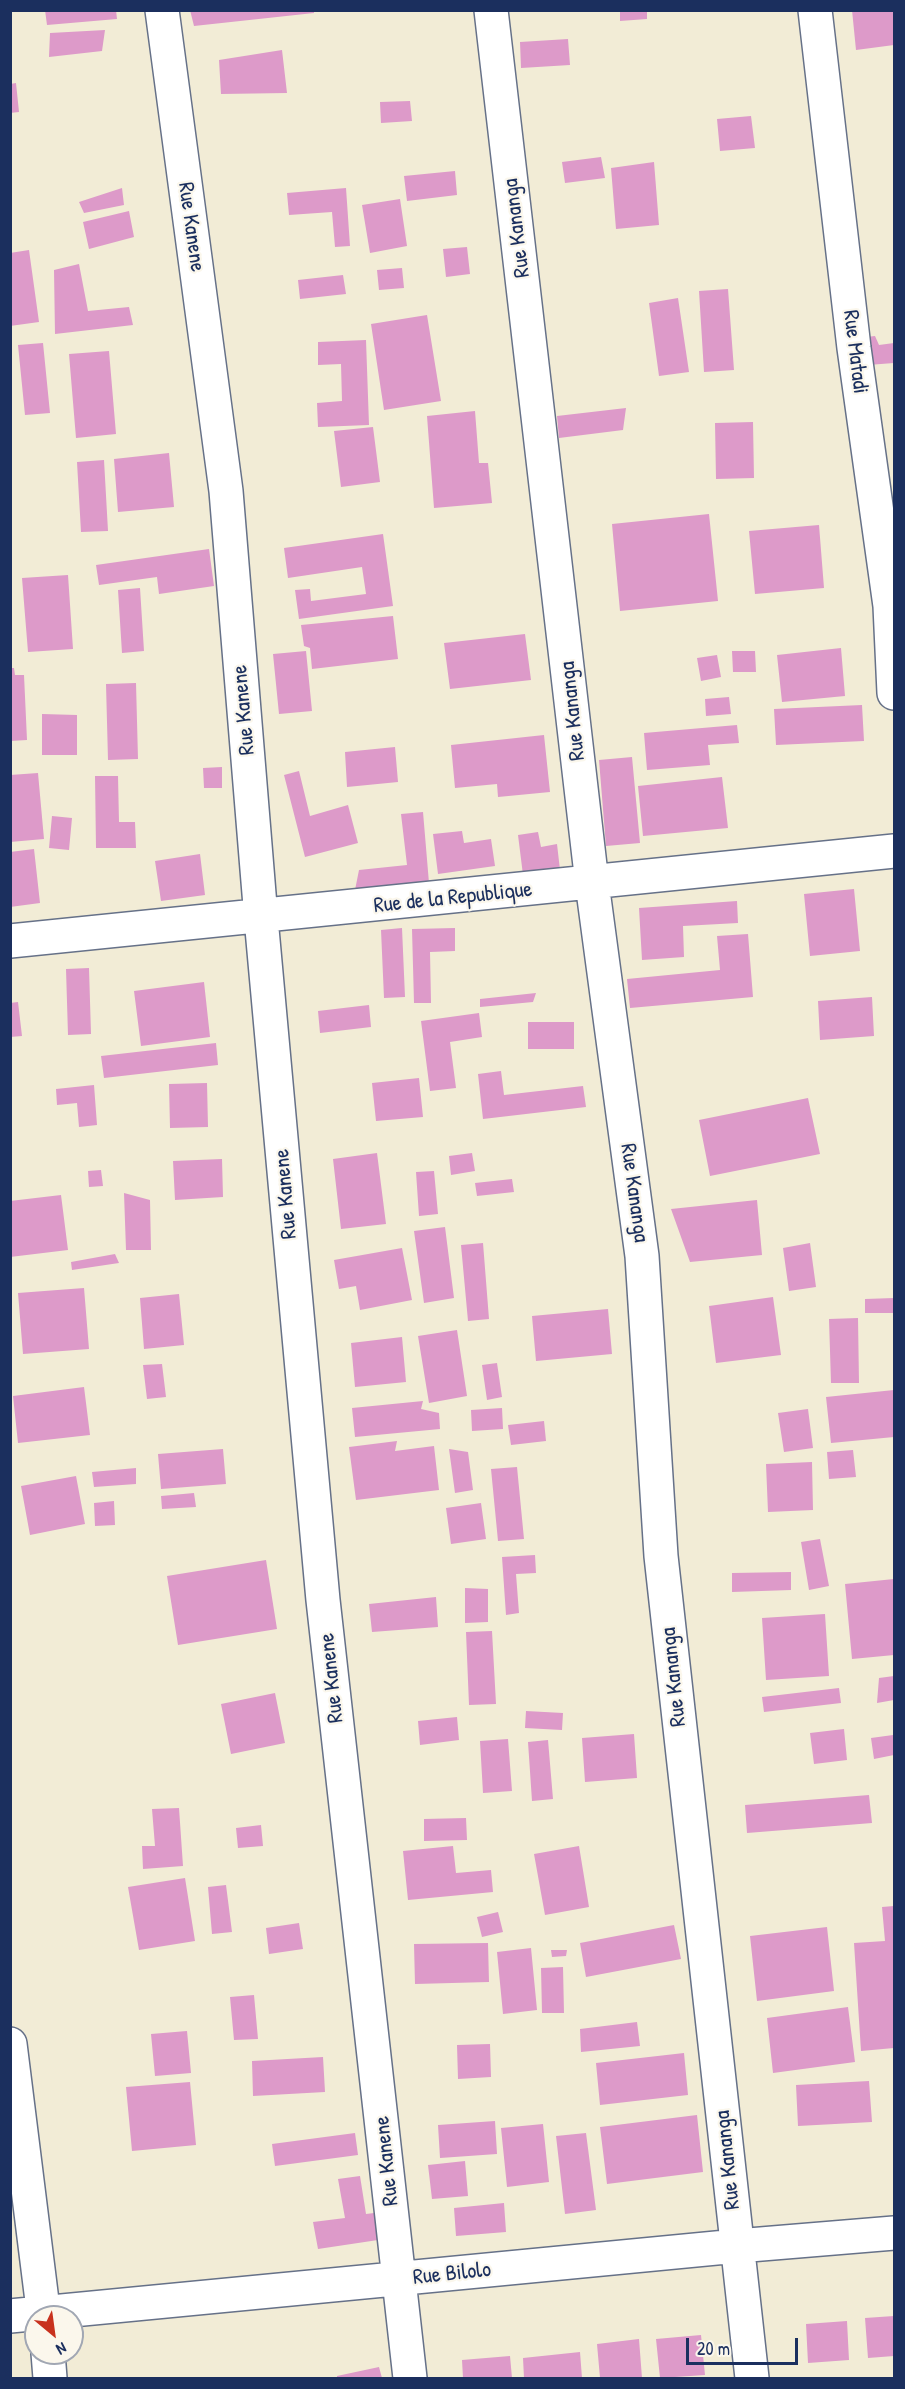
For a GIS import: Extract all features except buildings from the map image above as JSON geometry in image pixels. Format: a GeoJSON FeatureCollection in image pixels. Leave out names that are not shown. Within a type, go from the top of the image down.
{"type":"FeatureCollection","features":[{"type":"Feature","properties":{"kind":"street","name":"Rue Kanene"},"geometry":{"type":"LineString","coordinates":[[162,10],[226,491],[261,918],[323,1600],[410,2379]]}},
{"type":"Feature","properties":{"kind":"street","name":"Rue Kananga"},"geometry":{"type":"LineString","coordinates":[[491,10],[592,883],[642,1256],[661,1556],[752,2379]]}},
{"type":"Feature","properties":{"kind":"street","name":"Rue Matadi"},"geometry":{"type":"LineString","coordinates":[[815,10],[852,336],[890,606],[894,693]]}},
{"type":"Feature","properties":{"kind":"street","name":"Rue de la Republique"},"geometry":{"type":"LineString","coordinates":[[10,941],[261,918],[894,851]]}},
{"type":"Feature","properties":{"kind":"street"},"geometry":{"type":"LineString","coordinates":[[10,2043],[43,2305]]}},
{"type":"Feature","properties":{"kind":"street","name":"Rue Bilolo"},"geometry":{"type":"LineString","coordinates":[[84,2310],[737,2246],[894,2234]]}}]}
